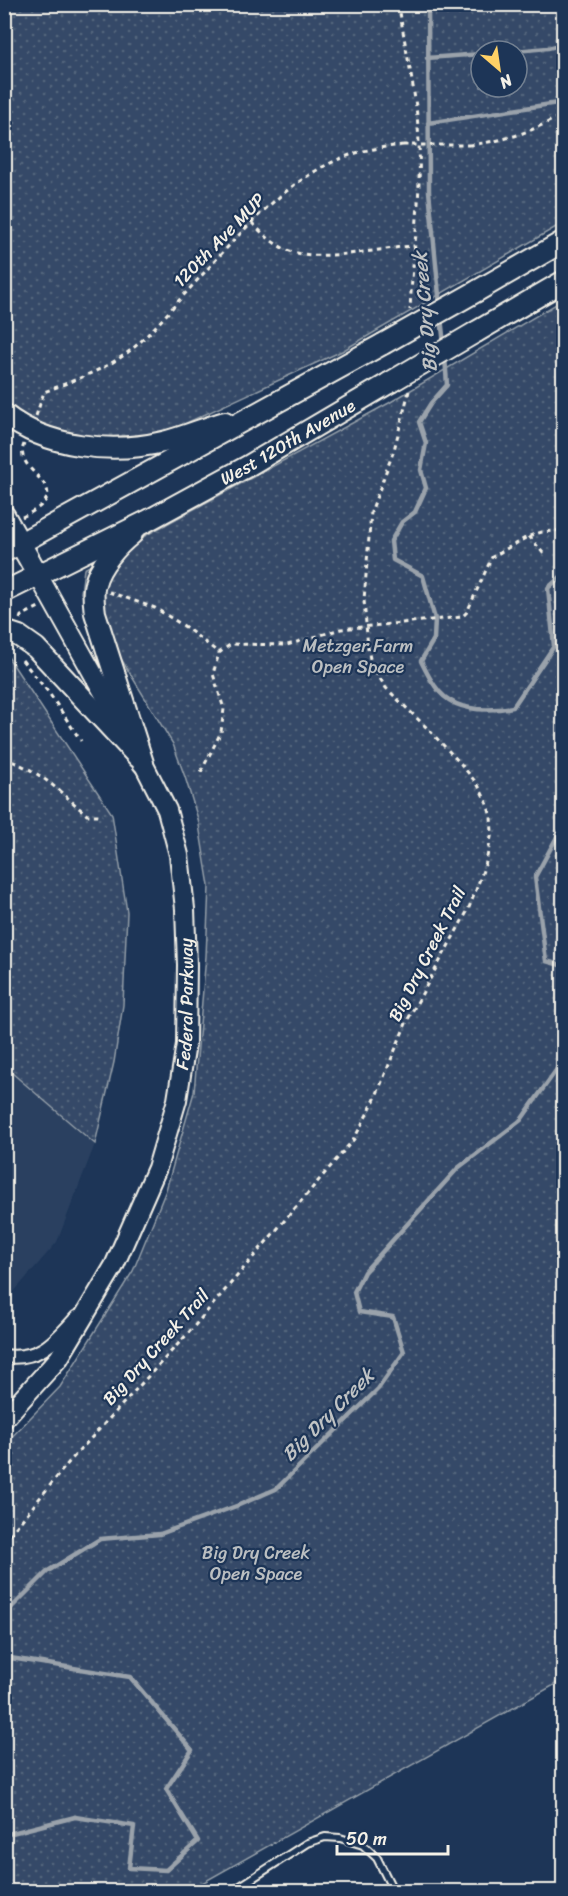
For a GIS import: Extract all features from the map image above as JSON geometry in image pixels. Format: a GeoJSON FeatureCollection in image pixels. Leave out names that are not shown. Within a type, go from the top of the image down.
{"type":"FeatureCollection","features":[{"type":"Feature","properties":{"kind":"main road"},"geometry":{"type":"LineString","coordinates":[[12,548],[270,407],[564,241]]}},
{"type":"Feature","properties":{"kind":"main road","name":"West 120th Avenue"},"geometry":{"type":"LineString","coordinates":[[4,592],[147,522],[248,466],[564,281]]}},
{"type":"Feature","properties":{"kind":"main road"},"geometry":{"type":"LineString","coordinates":[[4,414],[30,430],[59,440],[86,446],[124,448],[163,442],[270,407]]}},
{"type":"Feature","properties":{"kind":"main road"},"geometry":{"type":"LineString","coordinates":[[4,515],[12,548],[38,575]]}},
{"type":"Feature","properties":{"kind":"main road"},"geometry":{"type":"LineString","coordinates":[[143,763],[94,613],[94,597],[95,582],[102,568],[124,540],[147,522]]}},
{"type":"Feature","properties":{"kind":"main road","name":"Federal Parkway"},"geometry":{"type":"LineString","coordinates":[[4,1419],[59,1358],[114,1266],[157,1168],[177,1100],[186,1044],[185,909],[179,855],[167,810],[38,575]]}},
{"type":"Feature","properties":{"kind":"main road"},"geometry":{"type":"LineString","coordinates":[[4,631],[19,636],[36,648],[143,763]]}},
{"type":"Feature","properties":{"kind":"street"},"geometry":{"type":"LineString","coordinates":[[4,1356],[19,1358],[41,1352],[97,1297]]}},
{"type":"Feature","properties":{"kind":"lane"},"geometry":{"type":"LineString","coordinates":[[231,1892],[307,1843],[325,1837],[340,1838],[363,1845],[377,1858],[394,1892]]}},
{"type":"Feature","properties":{"kind":"path"},"geometry":{"type":"LineString","coordinates":[[399,4],[403,41],[413,84],[419,128],[419,186],[410,318]]}},
{"type":"Feature","properties":{"kind":"path","name":"120th Ave MUP"},"geometry":{"type":"LineString","coordinates":[[34,511],[43,506],[47,488],[25,464],[21,451],[44,392],[97,371],[127,353],[154,328],[252,223],[290,187],[327,164],[367,150],[403,145],[469,145],[503,141],[535,130],[564,114]]}},
{"type":"Feature","properties":{"kind":"path"},"geometry":{"type":"LineString","coordinates":[[252,223],[272,241],[298,254],[316,256],[415,246]]}},
{"type":"Feature","properties":{"kind":"path","name":"Big Dry Creek Trail"},"geometry":{"type":"LineString","coordinates":[[4,1542],[69,1462],[191,1330],[354,1139],[374,1101],[407,1021],[468,910],[486,862],[492,832],[491,817],[488,803],[478,785],[428,729],[386,688],[371,664],[364,600],[371,512],[405,413],[409,382]]}},
{"type":"Feature","properties":{"kind":"path"},"geometry":{"type":"LineString","coordinates":[[201,772],[221,732],[224,709],[213,674],[219,653],[231,644],[287,645],[341,629],[462,617],[467,612],[492,557],[529,536],[564,530]]}},
{"type":"Feature","properties":{"kind":"path"},"geometry":{"type":"LineString","coordinates":[[529,536],[543,553]]}},
{"type":"Feature","properties":{"kind":"path"},"geometry":{"type":"LineString","coordinates":[[108,592],[155,608],[184,626],[219,653]]}},
{"type":"Feature","properties":{"kind":"path"},"geometry":{"type":"LineString","coordinates":[[19,657],[49,693],[81,741]]}},
{"type":"Feature","properties":{"kind":"path"},"geometry":{"type":"LineString","coordinates":[[4,759],[18,762],[58,790],[87,815],[103,814]]}},
{"type":"Feature","properties":{"kind":"shaded area"},"geometry":{"type":"Polygon","coordinates":[[[5,1067],[95,1144],[57,1242],[5,1302],[5,1067]]]}},
{"type":"Feature","properties":{"kind":"green space"},"geometry":{"type":"Polygon","coordinates":[[[5,5],[563,5],[563,223],[342,351],[182,425],[145,437],[101,440],[52,430],[23,416],[5,403],[5,5]]]}},
{"type":"Feature","properties":{"kind":"green space"},"geometry":{"type":"Polygon","coordinates":[[[563,300],[563,1680],[188,1891],[5,1891],[4,1445],[60,1387],[133,1271],[166,1190],[194,1092],[206,956],[209,886],[198,819],[185,777],[173,744],[81,593],[84,569],[389,403],[563,300]]]}},
{"type":"Feature","properties":{"kind":"green space"},"geometry":{"type":"Polygon","coordinates":[[[6,654],[112,814],[127,912],[123,1005],[114,1062],[95,1144],[5,1067],[6,654]]]}},
{"type":"Feature","properties":{"kind":"waterway","name":"Big Dry Creek"},"geometry":{"type":"LineString","coordinates":[[428,4],[429,191],[440,306]]}},
{"type":"Feature","properties":{"kind":"waterway"},"geometry":{"type":"LineString","coordinates":[[529,50],[564,44]]}},
{"type":"Feature","properties":{"kind":"waterway"},"geometry":{"type":"LineString","coordinates":[[427,58],[469,55]]}},
{"type":"Feature","properties":{"kind":"waterway"},"geometry":{"type":"LineString","coordinates":[[428,123],[564,102]]}},
{"type":"Feature","properties":{"kind":"waterway","name":"Big Dry Creek"},"geometry":{"type":"LineString","coordinates":[[441,317],[444,345]]}},
{"type":"Feature","properties":{"kind":"waterway","name":"Big Dry Creek"},"geometry":{"type":"LineString","coordinates":[[445,356],[447,385],[431,403],[419,422],[426,443],[421,470],[426,488],[415,512],[402,522],[391,541],[393,560],[423,576],[435,619],[434,639],[421,661],[442,695],[450,701],[470,708],[513,707],[554,646],[548,588],[564,574]]}},
{"type":"Feature","properties":{"kind":"waterway","name":"Big Dry Creek"},"geometry":{"type":"LineString","coordinates":[[564,824],[535,877],[546,961],[564,966]]}},
{"type":"Feature","properties":{"kind":"waterway","name":"Big Dry Creek"},"geometry":{"type":"LineString","coordinates":[[4,1618],[5,1614],[48,1571],[100,1539],[160,1534],[276,1489],[378,1389],[404,1352],[393,1317],[359,1312],[354,1292],[364,1272],[458,1168],[521,1120],[564,1059]]}},
{"type":"Feature","properties":{"kind":"waterway","name":"Big Dry Creek"},"geometry":{"type":"LineString","coordinates":[[4,1657],[130,1677],[192,1750],[166,1789],[198,1841],[166,1870],[129,1868],[134,1826],[75,1817],[4,1835]]}},
{"type":"Feature","properties":{"kind":"park label","name":"Metzger Farm Open Space"},"geometry":{"type":"Point","coordinates":[358,656]}},
{"type":"Feature","properties":{"kind":"park label","name":"Big Dry Creek Open Space"},"geometry":{"type":"Point","coordinates":[256,1563]}}]}
